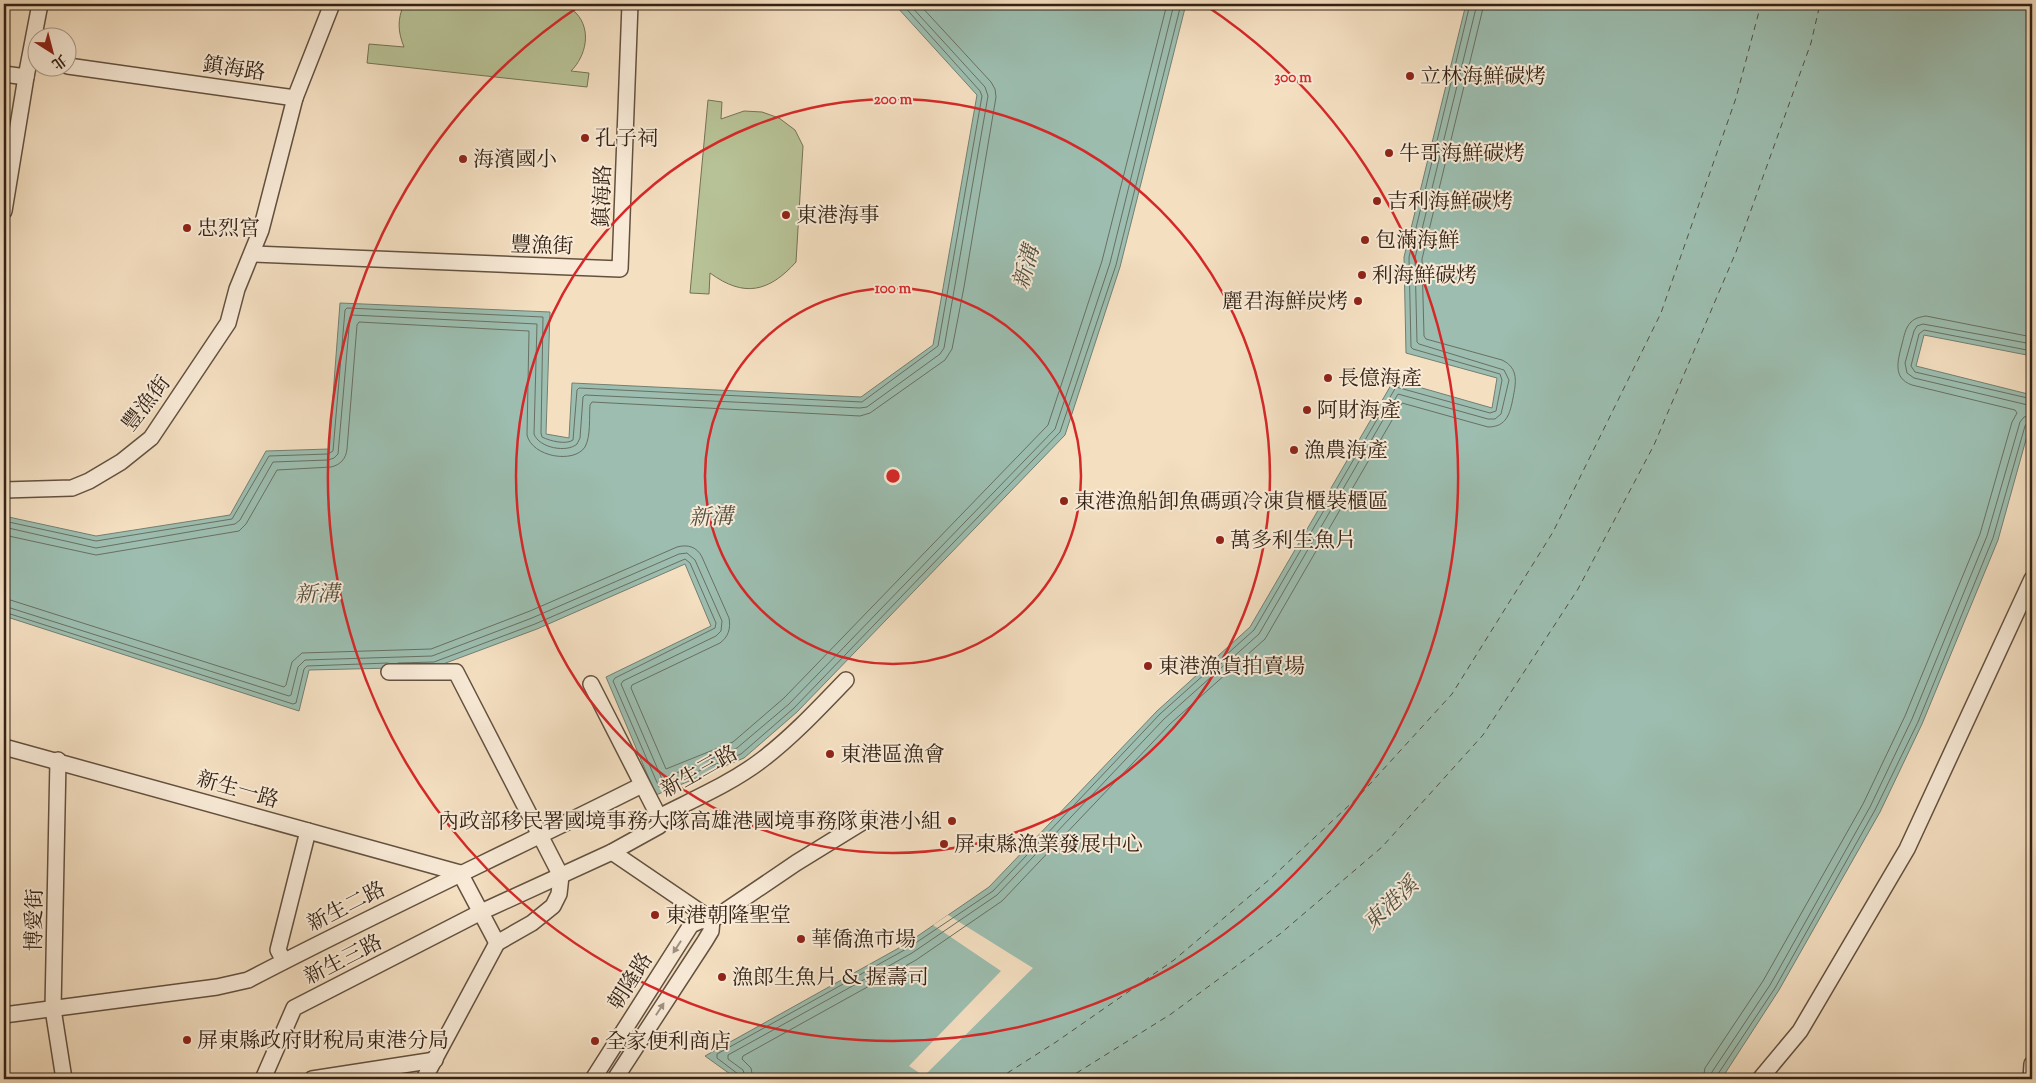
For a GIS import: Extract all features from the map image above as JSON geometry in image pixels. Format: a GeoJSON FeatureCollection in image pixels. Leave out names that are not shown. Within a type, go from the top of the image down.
{"type":"FeatureCollection","features":[{"type":"Feature","properties":{"kind":"street"},"geometry":{"type":"LineString","coordinates":[[37,28],[40,4]]}},
{"type":"Feature","properties":{"kind":"street"},"geometry":{"type":"LineString","coordinates":[[295,98],[332,4]]}},
{"type":"Feature","properties":{"kind":"street","name":"鎮海路"},"geometry":{"type":"LineString","coordinates":[[620,269],[630,4]]}},
{"type":"Feature","properties":{"kind":"street","name":"鎮海路"},"geometry":{"type":"LineString","coordinates":[[78,67],[295,98]]}},
{"type":"Feature","properties":{"kind":"street"},"geometry":{"type":"LineString","coordinates":[[4,210],[28,73]]}},
{"type":"Feature","properties":{"kind":"street"},"geometry":{"type":"LineString","coordinates":[[4,74],[26,77]]}},
{"type":"Feature","properties":{"kind":"street","name":"豐漁街"},"geometry":{"type":"LineString","coordinates":[[4,490],[72,488],[89,481],[121,462],[151,438],[228,324],[237,289],[261,230],[295,98]]}},
{"type":"Feature","properties":{"kind":"street","name":"豐漁街"},"geometry":{"type":"LineString","coordinates":[[252,254],[620,269]]}},
{"type":"Feature","properties":{"kind":"street"},"geometry":{"type":"LineString","coordinates":[[1760,1079],[1800,1031],[1907,849],[2032,579]]}},
{"type":"Feature","properties":{"kind":"street"},"geometry":{"type":"LineString","coordinates":[[389,672],[456,672],[562,876],[559,894],[553,906],[532,923],[497,943],[424,1079]]}},
{"type":"Feature","properties":{"kind":"street","name":"新生三路"},"geometry":{"type":"LineString","coordinates":[[263,1079],[294,1008],[481,912],[612,852],[659,826],[659,817],[735,778],[763,759],[805,722],[846,680]]}},
{"type":"Feature","properties":{"kind":"street"},"geometry":{"type":"LineString","coordinates":[[591,684],[659,817]]}},
{"type":"Feature","properties":{"kind":"street","name":"新生一路"},"geometry":{"type":"LineString","coordinates":[[4,747],[58,760],[308,832],[460,872]]}},
{"type":"Feature","properties":{"kind":"street","name":"博愛街"},"geometry":{"type":"LineString","coordinates":[[58,760],[53,1009],[64,1079]]}},
{"type":"Feature","properties":{"kind":"street","name":"新生二路"},"geometry":{"type":"LineString","coordinates":[[4,1015],[217,987],[248,980],[460,872],[541,836],[642,785]]}},
{"type":"Feature","properties":{"kind":"street","name":"朝隆路"},"geometry":{"type":"LineString","coordinates":[[593,1079],[691,925],[700,921],[712,920],[796,863],[869,818]]}},
{"type":"Feature","properties":{"kind":"street"},"geometry":{"type":"LineString","coordinates":[[284,961],[278,950],[308,832]]}},
{"type":"Feature","properties":{"kind":"street"},"geometry":{"type":"LineString","coordinates":[[612,852],[712,920]]}},
{"type":"Feature","properties":{"kind":"street"},"geometry":{"type":"LineString","coordinates":[[460,872],[497,943]]}},
{"type":"Feature","properties":{"kind":"street","name":"朝隆路"},"geometry":{"type":"LineString","coordinates":[[615,1079],[705,941],[711,931],[712,920]]}},
{"type":"Feature","properties":{"kind":"street"},"geometry":{"type":"LineString","coordinates":[[312,1079],[435,1060]]}},
{"type":"Feature","properties":{"kind":"street"},"geometry":{"type":"LineString","coordinates":[[2031,1079],[2032,1064]]}},
{"type":"Feature","properties":{"kind":"shaded area"},"geometry":{"type":"Polygon","coordinates":[[[404,4],[563,4],[576,13],[584,27],[585,43],[583,51],[571,71],[589,73],[587,87],[367,63],[369,44],[404,47],[399,26],[404,4]]]}},
{"type":"Feature","properties":{"kind":"shaded area"},"geometry":{"type":"Polygon","coordinates":[[[708,100],[722,102],[721,119],[744,111],[762,112],[779,118],[795,130],[803,146],[796,262],[776,280],[756,288],[734,286],[710,273],[709,294],[690,293],[708,100]]]}},
{"type":"Feature","properties":{"kind":"water","name":"新溝"},"geometry":{"type":"Polygon","coordinates":[[[899,4],[1186,4],[1120,267],[1065,435],[797,712],[744,758],[656,795],[606,677],[711,626],[685,564],[537,629],[435,667],[309,670],[299,711],[4,616],[4,516],[96,536],[230,515],[266,451],[329,449],[340,303],[550,312],[546,434],[569,438],[572,383],[861,397],[933,345],[977,95],[896,6],[899,4]]]}},
{"type":"Feature","properties":{"kind":"water","name":"東港溪"},"geometry":{"type":"Polygon","coordinates":[[[1466,4],[2032,4],[2032,356],[1924,335],[1916,366],[2032,395],[2032,418],[1998,540],[1922,724],[1880,812],[1779,990],[1724,1075],[1720,1079],[737,1079],[705,1056],[906,944],[989,887],[1157,711],[1250,627],[1394,380],[1492,408],[1497,378],[1406,353],[1404,257],[1466,4]]]}},
{"type":"Feature","properties":{"kind":"pier"},"geometry":{"type":"Polygon","coordinates":[[[948,915],[1033,968],[924,1076],[909,1066],[1001,971],[933,925],[948,915]]]}},
{"type":"Feature","properties":{"kind":"ferry route"},"geometry":{"type":"LineString","coordinates":[[998,1079],[1056,1042],[1174,960],[1270,879],[1358,797],[1452,694],[1553,532],[1661,313],[1736,98],[1761,4]]}},
{"type":"Feature","properties":{"kind":"ferry route"},"geometry":{"type":"LineString","coordinates":[[1067,1079],[1171,1014],[1280,934],[1382,847],[1483,735],[1578,589],[1654,445],[1736,252],[1811,43],[1820,4]]}},
{"type":"Feature","properties":{"kind":"place","name":"立林海鮮碳烤"},"geometry":{"type":"Point","coordinates":[1410,76]}},
{"type":"Feature","properties":{"kind":"place","name":"孔子祠"},"geometry":{"type":"Point","coordinates":[585,138]}},
{"type":"Feature","properties":{"kind":"place","name":"牛哥海鮮碳烤"},"geometry":{"type":"Point","coordinates":[1389,153]}},
{"type":"Feature","properties":{"kind":"place","name":"海濱國小"},"geometry":{"type":"Point","coordinates":[463,159]}},
{"type":"Feature","properties":{"kind":"place","name":"吉利海鮮碳烤"},"geometry":{"type":"Point","coordinates":[1377,201]}},
{"type":"Feature","properties":{"kind":"place","name":"東港海事"},"geometry":{"type":"Point","coordinates":[786,215]}},
{"type":"Feature","properties":{"kind":"place","name":"忠烈宮"},"geometry":{"type":"Point","coordinates":[187,228]}},
{"type":"Feature","properties":{"kind":"place","name":"包滿海鮮"},"geometry":{"type":"Point","coordinates":[1365,240]}},
{"type":"Feature","properties":{"kind":"place","name":"利海鮮碳烤"},"geometry":{"type":"Point","coordinates":[1362,275]}},
{"type":"Feature","properties":{"kind":"place","name":"麗君海鮮炭烤"},"geometry":{"type":"Point","coordinates":[1358,301]}},
{"type":"Feature","properties":{"kind":"place","name":"長億海產"},"geometry":{"type":"Point","coordinates":[1328,378]}},
{"type":"Feature","properties":{"kind":"place","name":"阿財海產"},"geometry":{"type":"Point","coordinates":[1307,410]}},
{"type":"Feature","properties":{"kind":"place","name":"漁農海產"},"geometry":{"type":"Point","coordinates":[1294,450]}},
{"type":"Feature","properties":{"kind":"place","name":"東港漁船卸魚碼頭冷凍貨櫃裝櫃區"},"geometry":{"type":"Point","coordinates":[1064,501]}},
{"type":"Feature","properties":{"kind":"place","name":"萬多利生魚片"},"geometry":{"type":"Point","coordinates":[1220,540]}},
{"type":"Feature","properties":{"kind":"place","name":"東港漁貨拍賣場"},"geometry":{"type":"Point","coordinates":[1148,666]}},
{"type":"Feature","properties":{"kind":"place","name":"東港區漁會"},"geometry":{"type":"Point","coordinates":[830,754]}},
{"type":"Feature","properties":{"kind":"place","name":"內政部移民署國境事務大隊高雄港國境事務隊東港小組"},"geometry":{"type":"Point","coordinates":[952,821]}},
{"type":"Feature","properties":{"kind":"place","name":"屏東縣漁業發展中心"},"geometry":{"type":"Point","coordinates":[944,844]}},
{"type":"Feature","properties":{"kind":"place","name":"東港朝隆聖堂"},"geometry":{"type":"Point","coordinates":[655,915]}},
{"type":"Feature","properties":{"kind":"place","name":"華僑漁市場"},"geometry":{"type":"Point","coordinates":[801,939]}},
{"type":"Feature","properties":{"kind":"place","name":"漁郎生魚片 & 握壽司"},"geometry":{"type":"Point","coordinates":[722,977]}},
{"type":"Feature","properties":{"kind":"place","name":"屏東縣政府財稅局東港分局"},"geometry":{"type":"Point","coordinates":[187,1040]}},
{"type":"Feature","properties":{"kind":"place","name":"全家便利商店"},"geometry":{"type":"Point","coordinates":[595,1041]}}]}
